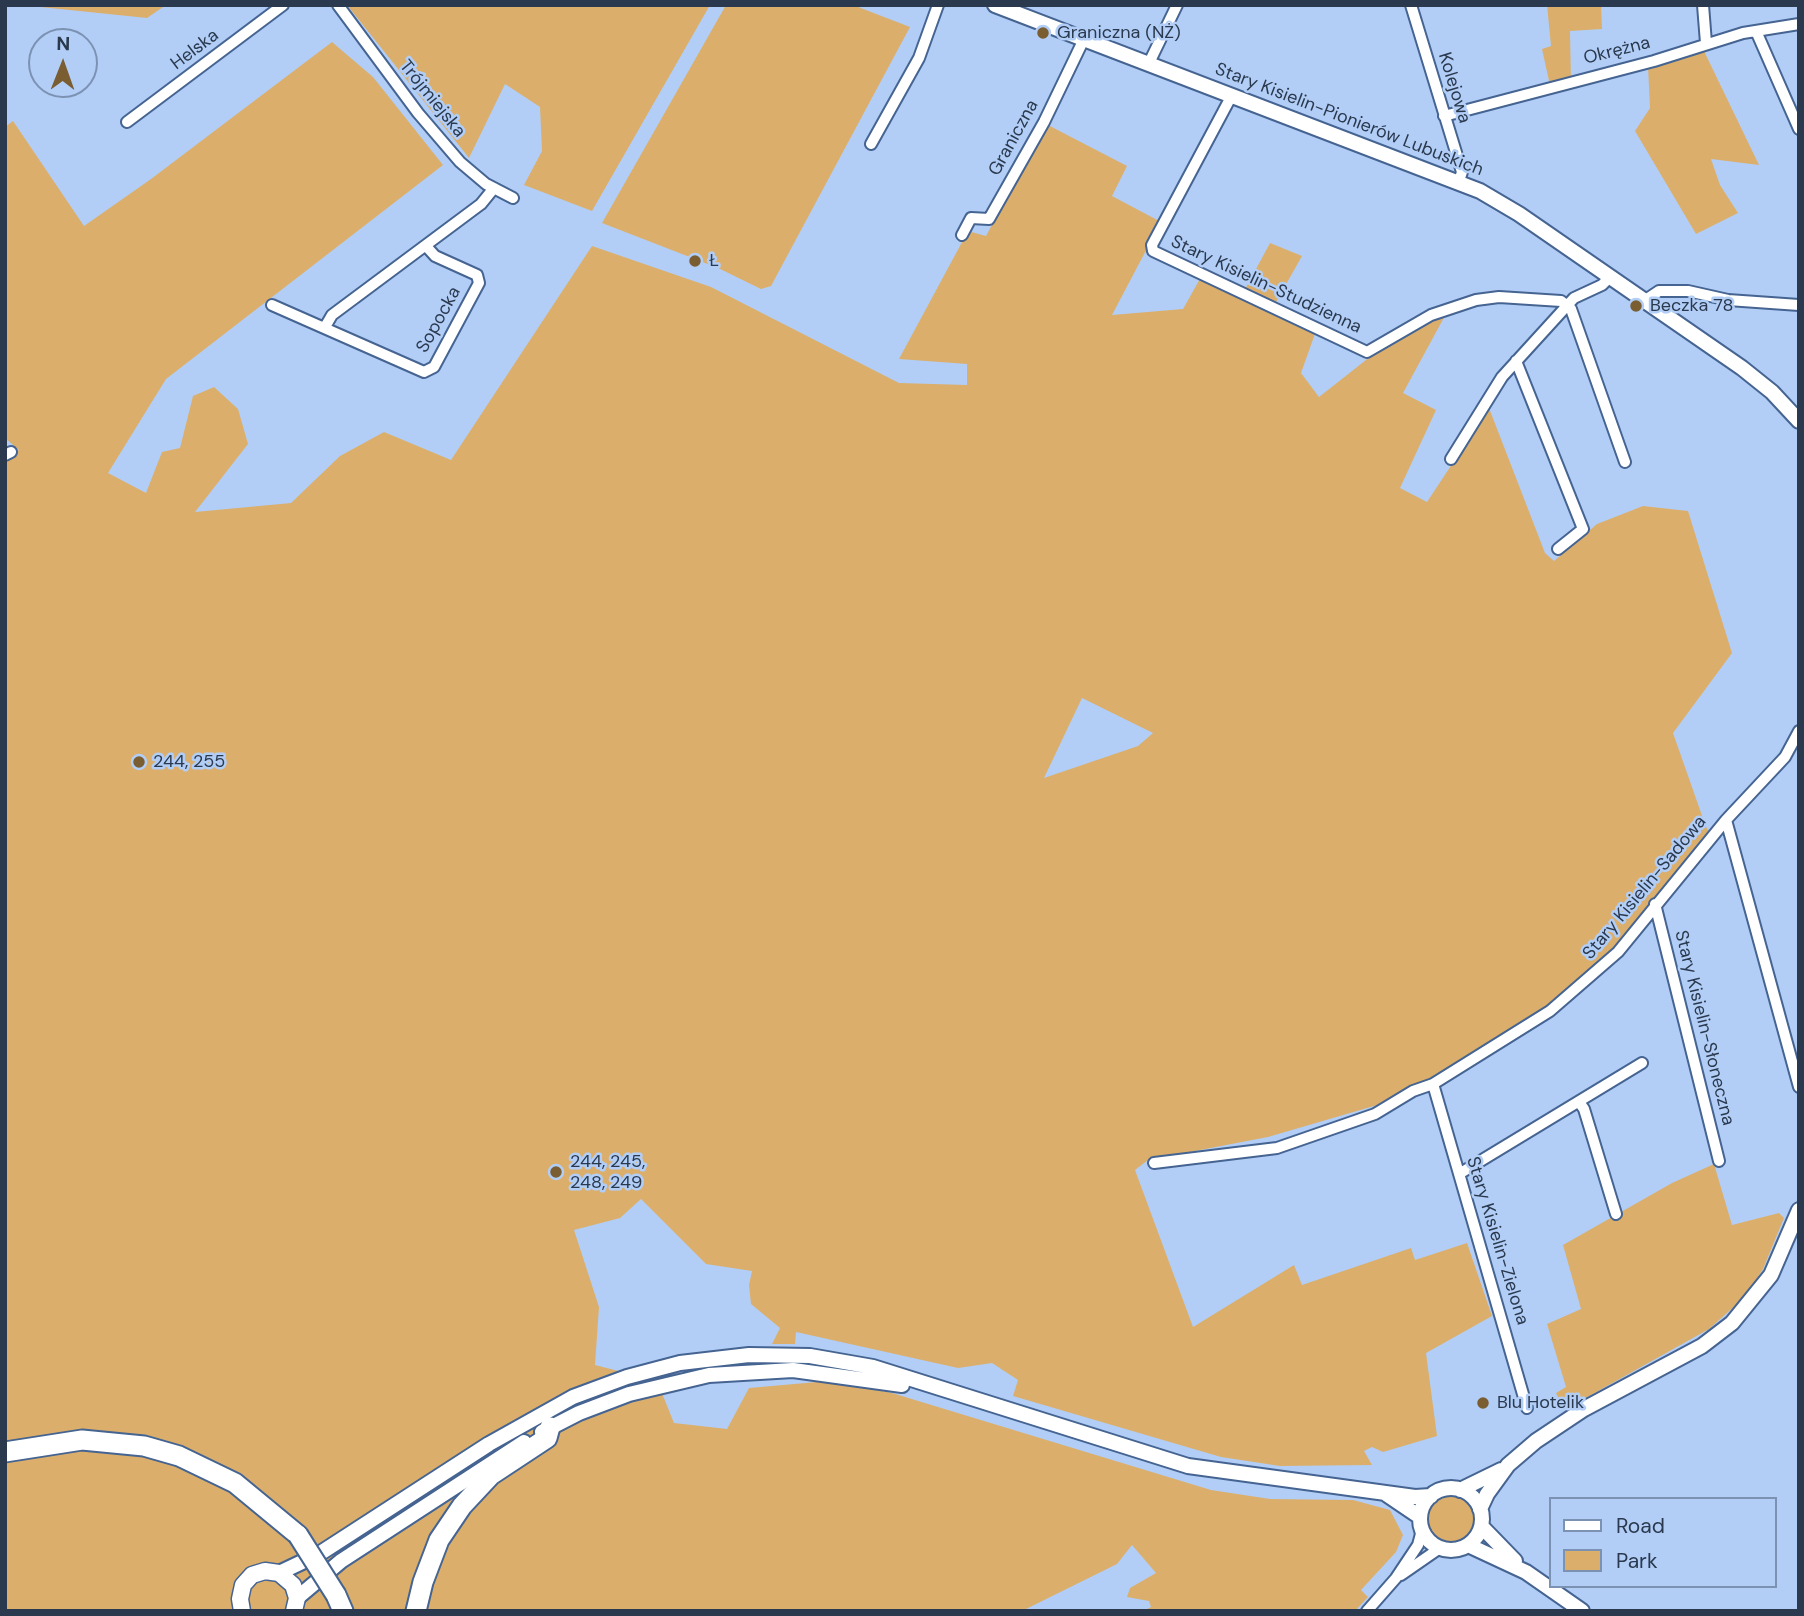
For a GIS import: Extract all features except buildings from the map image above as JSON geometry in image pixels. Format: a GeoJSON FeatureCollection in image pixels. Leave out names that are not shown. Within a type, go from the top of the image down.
{"type":"FeatureCollection","features":[{"type":"Feature","properties":{"kind":"highway"},"geometry":{"type":"LineString","coordinates":[[416,1611],[430,1562],[456,1514],[491,1475],[547,1438],[550,1427]]}},
{"type":"Feature","properties":{"kind":"highway"},"geometry":{"type":"LineString","coordinates":[[5,1452],[82,1440],[144,1446],[179,1456],[235,1483],[298,1535],[340,1603]]}},
{"type":"Feature","properties":{"kind":"main road","name":"Stary Kisielin-Pionierów Lubuskich"},"geometry":{"type":"LineString","coordinates":[[995,5],[1013,8],[1084,39],[1458,181],[1498,200],[1757,380],[1799,421]]}},
{"type":"Feature","properties":{"kind":"main road"},"geometry":{"type":"LineString","coordinates":[[1421,1523],[1423,1507],[1431,1496],[1446,1489],[1473,1487],[1508,1465],[1546,1433],[1702,1346],[1732,1323],[1772,1275],[1799,1210]]}},
{"type":"Feature","properties":{"kind":"main road"},"geometry":{"type":"LineString","coordinates":[[279,1573],[319,1554],[543,1412],[598,1387],[655,1369],[749,1355],[810,1356],[873,1367],[1188,1466],[1431,1496]]}},
{"type":"Feature","properties":{"kind":"main road"},"geometry":{"type":"LineString","coordinates":[[296,1604],[314,1581],[405,1518],[550,1427],[604,1403],[655,1387],[697,1377],[750,1371],[831,1373],[968,1399]]}},
{"type":"Feature","properties":{"kind":"main road"},"geometry":{"type":"LineString","coordinates":[[1480,1509],[1487,1494],[1508,1465]]}},
{"type":"Feature","properties":{"kind":"main road"},"geometry":{"type":"LineString","coordinates":[[1460,1490],[1469,1494],[1480,1509],[1482,1527],[1526,1572],[1548,1588]]}},
{"type":"Feature","properties":{"kind":"main road"},"geometry":{"type":"LineString","coordinates":[[1382,1492],[1421,1523],[1430,1542],[1440,1548],[1453,1550],[1468,1545],[1482,1527]]}},
{"type":"Feature","properties":{"kind":"main road"},"geometry":{"type":"LineString","coordinates":[[1468,1545],[1526,1572]]}},
{"type":"Feature","properties":{"kind":"main road"},"geometry":{"type":"LineString","coordinates":[[237,1607],[243,1585],[253,1575],[265,1571],[279,1573],[293,1585],[296,1604]]}},
{"type":"Feature","properties":{"kind":"main road"},"geometry":{"type":"LineString","coordinates":[[1549,1588],[1581,1611]]}},
{"type":"Feature","properties":{"kind":"street","name":"Helska"},"geometry":{"type":"LineString","coordinates":[[127,122],[283,5]]}},
{"type":"Feature","properties":{"kind":"street","name":"Trójmiejska"},"geometry":{"type":"LineString","coordinates":[[338,5],[418,113],[472,174],[513,198]]}},
{"type":"Feature","properties":{"kind":"street"},"geometry":{"type":"LineString","coordinates":[[871,144],[919,58],[938,5]]}},
{"type":"Feature","properties":{"kind":"street"},"geometry":{"type":"LineString","coordinates":[[1149,63],[1177,5]]}},
{"type":"Feature","properties":{"kind":"street","name":"Kolejowa"},"geometry":{"type":"LineString","coordinates":[[1411,5],[1462,172],[1458,181]]}},
{"type":"Feature","properties":{"kind":"street"},"geometry":{"type":"LineString","coordinates":[[1703,5],[1706,43]]}},
{"type":"Feature","properties":{"kind":"street","name":"Okrężna"},"geometry":{"type":"LineString","coordinates":[[1444,116],[1654,61],[1706,43],[1756,30],[1799,24]]}},
{"type":"Feature","properties":{"kind":"street"},"geometry":{"type":"LineString","coordinates":[[1756,30],[1799,129]]}},
{"type":"Feature","properties":{"kind":"street","name":"Graniczna"},"geometry":{"type":"LineString","coordinates":[[962,235],[971,218],[989,219],[1044,122],[1084,39]]}},
{"type":"Feature","properties":{"kind":"street","name":"Stary Kisielin-Studzienna"},"geometry":{"type":"LineString","coordinates":[[1232,95],[1152,246],[1153,251],[1367,352],[1431,314],[1476,299],[1499,297],[1560,300],[1567,305]]}},
{"type":"Feature","properties":{"kind":"street"},"geometry":{"type":"LineString","coordinates":[[324,327],[332,315],[481,204],[494,188]]}},
{"type":"Feature","properties":{"kind":"street","name":"Sopocka"},"geometry":{"type":"LineString","coordinates":[[272,305],[424,372],[434,367],[479,284],[477,275],[435,256],[425,246]]}},
{"type":"Feature","properties":{"kind":"street"},"geometry":{"type":"LineString","coordinates":[[1451,458],[1499,382],[1516,361],[1567,305],[1602,285],[1610,277]]}},
{"type":"Feature","properties":{"kind":"street"},"geometry":{"type":"LineString","coordinates":[[1644,301],[1659,292],[1688,291],[1728,300],[1799,305]]}},
{"type":"Feature","properties":{"kind":"street"},"geometry":{"type":"LineString","coordinates":[[1567,305],[1572,309],[1625,462]]}},
{"type":"Feature","properties":{"kind":"street"},"geometry":{"type":"LineString","coordinates":[[1516,361],[1583,529],[1558,550]]}},
{"type":"Feature","properties":{"kind":"street","name":"Stary Kisielin-Sadowa"},"geometry":{"type":"LineString","coordinates":[[1154,1163],[1278,1148],[1375,1114],[1413,1091],[1433,1084],[1572,994],[1618,952],[1726,820],[1786,757],[1797,738]]}},
{"type":"Feature","properties":{"kind":"street"},"geometry":{"type":"LineString","coordinates":[[1726,820],[1799,1087]]}},
{"type":"Feature","properties":{"kind":"street","name":"Stary Kisielin-Słoneczna"},"geometry":{"type":"LineString","coordinates":[[1655,904],[1718,1161]]}},
{"type":"Feature","properties":{"kind":"street"},"geometry":{"type":"LineString","coordinates":[[1459,1174],[1642,1063]]}},
{"type":"Feature","properties":{"kind":"street","name":"Stary Kisielin-Zielona"},"geometry":{"type":"LineString","coordinates":[[1433,1084],[1527,1408]]}},
{"type":"Feature","properties":{"kind":"street"},"geometry":{"type":"LineString","coordinates":[[1579,1102],[1584,1109],[1616,1214]]}},
{"type":"Feature","properties":{"kind":"street"},"geometry":{"type":"LineString","coordinates":[[1367,1611],[1396,1578],[1418,1545],[1421,1523]]}},
{"type":"Feature","properties":{"kind":"street"},"geometry":{"type":"LineString","coordinates":[[1396,1578],[1440,1548]]}},
{"type":"Feature","properties":{"kind":"green space"},"geometry":{"type":"Polygon","coordinates":[[[21,5],[166,5],[147,18],[21,5]]]}},
{"type":"Feature","properties":{"kind":"green space"},"geometry":{"type":"Polygon","coordinates":[[[347,5],[710,5],[592,211],[524,185],[542,151],[540,107],[505,84],[469,158],[347,5]]]}},
{"type":"Feature","properties":{"kind":"green space"},"geometry":{"type":"Polygon","coordinates":[[[726,5],[853,5],[910,27],[771,286],[761,289],[718,268],[602,223],[726,5]]]}},
{"type":"Feature","properties":{"kind":"green space"},"geometry":{"type":"Polygon","coordinates":[[[1547,5],[1601,5],[1602,29],[1570,31],[1571,84],[1551,90],[1542,49],[1551,46],[1547,5]]]}},
{"type":"Feature","properties":{"kind":"green space"},"geometry":{"type":"Polygon","coordinates":[[[332,42],[373,77],[443,165],[166,379],[108,473],[146,493],[162,452],[180,448],[193,396],[214,387],[238,409],[248,444],[195,512],[291,503],[340,456],[384,432],[451,460],[592,246],[711,287],[899,383],[967,385],[967,364],[899,359],[968,231],[986,236],[1046,124],[1127,166],[1112,196],[1161,222],[1112,315],[1183,309],[1201,277],[1242,295],[1270,243],[1302,256],[1271,311],[1316,331],[1301,373],[1319,397],[1371,356],[1410,330],[1447,312],[1403,393],[1436,410],[1400,488],[1427,502],[1489,408],[1545,553],[1554,561],[1597,524],[1643,506],[1688,511],[1732,653],[1673,733],[1706,827],[1712,836],[1593,979],[1432,1082],[1374,1106],[1268,1137],[1148,1160],[1135,1170],[1193,1327],[1294,1265],[1302,1285],[1411,1248],[1415,1260],[1467,1243],[1492,1316],[1426,1353],[1437,1436],[1383,1452],[1372,1447],[1364,1451],[1372,1465],[1280,1466],[1221,1457],[1013,1396],[1018,1380],[992,1363],[958,1368],[796,1332],[795,1344],[772,1344],[780,1328],[751,1304],[749,1285],[752,1271],[706,1264],[641,1199],[620,1218],[574,1230],[599,1307],[595,1365],[657,1381],[674,1423],[727,1429],[749,1388],[828,1381],[892,1393],[1211,1490],[1270,1499],[1353,1500],[1390,1510],[1403,1535],[1396,1552],[1361,1590],[1368,1597],[1355,1611],[1143,1611],[1151,1607],[1149,1601],[1127,1597],[1130,1588],[1156,1573],[1132,1545],[1117,1564],[1022,1611],[5,1611],[5,461],[19,450],[5,438],[5,127],[13,121],[84,226],[151,179],[332,42]],[[1082,698],[1044,778],[1138,746],[1153,733],[1082,698]]]}},
{"type":"Feature","properties":{"kind":"green space"},"geometry":{"type":"Polygon","coordinates":[[[1703,49],[1759,165],[1711,159],[1720,185],[1738,213],[1696,234],[1635,131],[1650,108],[1648,66],[1703,49]]]}},
{"type":"Feature","properties":{"kind":"green space"},"geometry":{"type":"Polygon","coordinates":[[[1714,1164],[1732,1225],[1779,1213],[1784,1218],[1763,1269],[1746,1296],[1709,1329],[1564,1410],[1556,1393],[1566,1387],[1547,1324],[1581,1309],[1563,1245],[1672,1183],[1714,1164]]]}},
{"type":"Feature","properties":{"kind":"green space"},"geometry":{"type":"Polygon","coordinates":[[[1451,1494],[1460,1495],[1468,1501],[1474,1509],[1474,1527],[1468,1535],[1460,1541],[1451,1542],[1442,1541],[1434,1535],[1428,1527],[1427,1518],[1428,1509],[1434,1501],[1442,1495],[1451,1494]]]}},
{"type":"Feature","properties":{"kind":"place","name":"Graniczna (NŻ)"},"geometry":{"type":"Point","coordinates":[1043,33]}},
{"type":"Feature","properties":{"kind":"place","name":"Ł"},"geometry":{"type":"Point","coordinates":[695,261]}},
{"type":"Feature","properties":{"kind":"place","name":"Beczka 78"},"geometry":{"type":"Point","coordinates":[1636,306]}},
{"type":"Feature","properties":{"kind":"place","name":"244, 255"},"geometry":{"type":"Point","coordinates":[139,762]}},
{"type":"Feature","properties":{"kind":"place","name":"244, 245, 248, 249"},"geometry":{"type":"Point","coordinates":[556,1172]}},
{"type":"Feature","properties":{"kind":"place","name":"Blu Hotelik"},"geometry":{"type":"Point","coordinates":[1483,1403]}}]}
